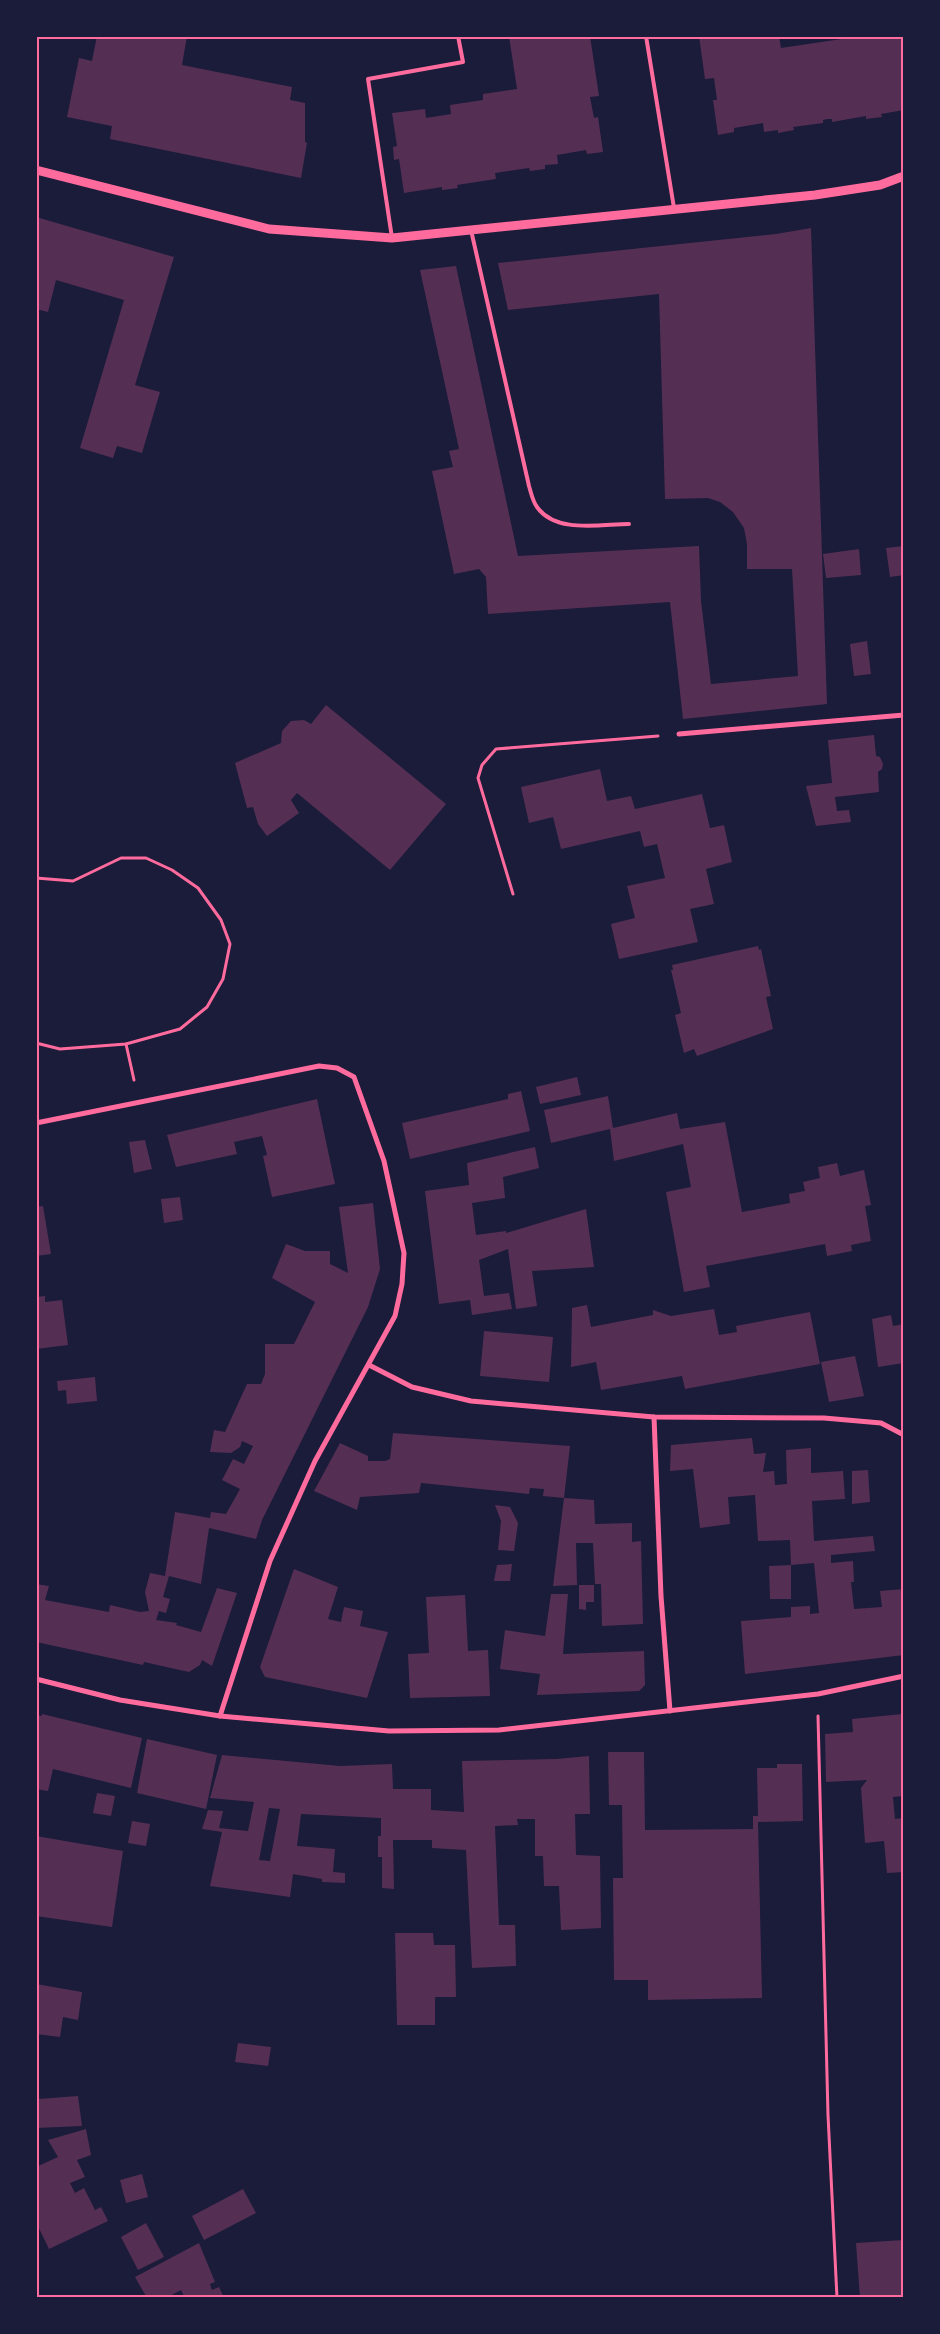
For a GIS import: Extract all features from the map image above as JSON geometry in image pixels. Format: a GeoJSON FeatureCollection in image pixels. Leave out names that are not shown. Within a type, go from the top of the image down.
{"type":"FeatureCollection","features":[{"type":"Feature","properties":{"kind":"street"},"geometry":{"type":"LineString","coordinates":[[36,170],[269,229],[392,238],[815,195],[880,185],[904,176]]}},
{"type":"Feature","properties":{"kind":"street"},"geometry":{"type":"LineString","coordinates":[[679,734],[904,715]]}},
{"type":"Feature","properties":{"kind":"street"},"geometry":{"type":"LineString","coordinates":[[36,1123],[319,1066],[338,1068],[354,1077],[384,1161],[404,1253],[402,1284],[395,1316],[370,1365],[315,1461],[270,1561],[220,1716]]}},
{"type":"Feature","properties":{"kind":"street"},"geometry":{"type":"LineString","coordinates":[[370,1365],[412,1387],[471,1401],[654,1417],[824,1418],[881,1423],[904,1435]]}},
{"type":"Feature","properties":{"kind":"street"},"geometry":{"type":"LineString","coordinates":[[654,1417],[661,1596],[670,1710]]}},
{"type":"Feature","properties":{"kind":"street"},"geometry":{"type":"LineString","coordinates":[[36,1679],[120,1700],[220,1716],[389,1731],[481,1730],[670,1710],[818,1694],[904,1676]]}},
{"type":"Feature","properties":{"kind":"lane"},"geometry":{"type":"LineString","coordinates":[[392,238],[368,79],[462,62],[458,36]]}},
{"type":"Feature","properties":{"kind":"lane"},"geometry":{"type":"LineString","coordinates":[[646,36],[674,208]]}},
{"type":"Feature","properties":{"kind":"lane"},"geometry":{"type":"LineString","coordinates":[[470,229],[528,486],[537,507],[549,519],[567,525],[629,524]]}},
{"type":"Feature","properties":{"kind":"path"},"geometry":{"type":"LineString","coordinates":[[513,894],[478,778],[482,765],[496,750],[679,734]]}},
{"type":"Feature","properties":{"kind":"path"},"geometry":{"type":"LineString","coordinates":[[36,878],[74,881],[121,858],[146,858],[172,870],[198,888],[221,920],[230,944],[222,979],[207,1007],[180,1029],[126,1044],[60,1049],[36,1043]]}},
{"type":"Feature","properties":{"kind":"path"},"geometry":{"type":"LineString","coordinates":[[126,1044],[139,1102]]}},
{"type":"Feature","properties":{"kind":"path"},"geometry":{"type":"LineString","coordinates":[[818,1694],[818,1790],[828,2115],[837,2298]]}},
{"type":"Feature","properties":{"kind":"building"},"geometry":{"type":"Polygon","coordinates":[[[97,36],[187,36],[182,65],[292,87],[290,100],[305,103],[305,142],[307,143],[301,178],[110,139],[112,126],[67,117],[79,58],[92,61],[97,36]]]}},
{"type":"Feature","properties":{"kind":"building"},"geometry":{"type":"Polygon","coordinates":[[[509,36],[590,36],[599,96],[590,97],[594,118],[598,117],[603,152],[587,154],[586,150],[557,155],[558,164],[545,165],[545,169],[530,171],[529,168],[495,173],[496,179],[457,185],[458,188],[442,190],[442,187],[404,193],[399,159],[394,160],[393,147],[397,146],[392,113],[425,109],[426,118],[451,114],[450,105],[483,100],[483,94],[517,89],[509,36]]]}},
{"type":"Feature","properties":{"kind":"building"},"geometry":{"type":"Polygon","coordinates":[[[699,36],[779,36],[781,48],[862,36],[904,36],[904,110],[881,114],[882,117],[866,119],[866,116],[832,122],[832,119],[827,119],[823,120],[823,123],[793,127],[794,130],[778,133],[778,130],[764,132],[763,123],[734,128],[734,132],[718,135],[713,100],[717,100],[714,78],[705,79],[699,36]]]}},
{"type":"Feature","properties":{"kind":"building"},"geometry":{"type":"Polygon","coordinates":[[[36,217],[174,257],[135,385],[160,392],[142,453],[117,446],[113,458],[80,448],[124,300],[56,280],[48,312],[36,309],[36,217]]]}},
{"type":"Feature","properties":{"kind":"building"},"geometry":{"type":"Polygon","coordinates":[[[811,228],[827,704],[683,719],[670,602],[488,614],[486,577],[479,569],[454,574],[432,471],[453,467],[449,451],[459,449],[420,270],[456,266],[518,556],[699,546],[701,601],[711,684],[798,676],[792,569],[747,569],[747,544],[744,528],[733,512],[720,502],[708,498],[665,499],[659,294],[508,310],[498,263],[776,234],[811,228]]]}},
{"type":"Feature","properties":{"kind":"building"},"geometry":{"type":"Polygon","coordinates":[[[904,546],[904,575],[890,577],[886,548],[904,546]]]}},
{"type":"Feature","properties":{"kind":"building"},"geometry":{"type":"Polygon","coordinates":[[[859,549],[861,575],[826,578],[823,554],[859,549]]]}},
{"type":"Feature","properties":{"kind":"building"},"geometry":{"type":"Polygon","coordinates":[[[867,641],[871,674],[854,676],[850,644],[867,641]]]}},
{"type":"Feature","properties":{"kind":"building"},"geometry":{"type":"Polygon","coordinates":[[[326,705],[446,804],[390,870],[297,793],[291,800],[299,813],[267,836],[258,824],[253,807],[247,808],[235,763],[281,743],[282,731],[291,721],[304,720],[311,724],[326,705]]]}},
{"type":"Feature","properties":{"kind":"building"},"geometry":{"type":"Polygon","coordinates":[[[874,735],[876,756],[880,757],[883,764],[882,769],[878,772],[879,792],[835,797],[837,811],[849,810],[851,822],[816,826],[806,786],[832,783],[828,740],[874,735]]]}},
{"type":"Feature","properties":{"kind":"building"},"geometry":{"type":"Polygon","coordinates":[[[600,769],[607,801],[631,796],[635,809],[702,794],[710,828],[724,825],[732,862],[706,869],[714,904],[690,909],[698,942],[619,959],[611,924],[635,918],[627,886],[665,878],[657,844],[644,847],[640,831],[561,849],[553,817],[529,823],[521,787],[600,769]]]}},
{"type":"Feature","properties":{"kind":"building"},"geometry":{"type":"Polygon","coordinates":[[[758,946],[759,950],[761,949],[771,996],[766,997],[773,1029],[697,1056],[694,1049],[684,1053],[675,1015],[681,1013],[671,970],[673,970],[672,965],[758,946]]]}},
{"type":"Feature","properties":{"kind":"building"},"geometry":{"type":"Polygon","coordinates":[[[577,1077],[581,1095],[540,1104],[536,1087],[577,1077]]]}},
{"type":"Feature","properties":{"kind":"building"},"geometry":{"type":"Polygon","coordinates":[[[521,1091],[530,1131],[410,1159],[402,1123],[508,1099],[508,1094],[521,1091]]]}},
{"type":"Feature","properties":{"kind":"building"},"geometry":{"type":"Polygon","coordinates":[[[608,1096],[613,1128],[677,1113],[680,1129],[725,1122],[742,1212],[790,1203],[789,1194],[805,1191],[803,1182],[820,1178],[818,1167],[837,1163],[840,1176],[864,1170],[871,1205],[865,1206],[871,1241],[851,1245],[852,1251],[827,1256],[825,1244],[706,1266],[710,1287],[684,1292],[666,1192],[691,1187],[683,1144],[614,1161],[610,1129],[551,1143],[544,1110],[608,1096]]]}},
{"type":"Feature","properties":{"kind":"building"},"geometry":{"type":"Polygon","coordinates":[[[317,1099],[335,1184],[272,1197],[263,1156],[267,1155],[262,1136],[234,1142],[237,1154],[176,1167],[167,1135],[317,1099]]]}},
{"type":"Feature","properties":{"kind":"building"},"geometry":{"type":"Polygon","coordinates":[[[145,1140],[152,1169],[134,1173],[129,1142],[145,1140]]]}},
{"type":"Feature","properties":{"kind":"building"},"geometry":{"type":"Polygon","coordinates":[[[535,1147],[539,1168],[503,1177],[505,1198],[472,1203],[476,1235],[506,1231],[506,1233],[586,1209],[594,1267],[532,1271],[537,1306],[516,1309],[508,1249],[479,1260],[484,1296],[509,1293],[512,1309],[472,1315],[470,1300],[439,1304],[425,1191],[469,1185],[467,1163],[535,1147]]]}},
{"type":"Feature","properties":{"kind":"building"},"geometry":{"type":"Polygon","coordinates":[[[180,1197],[183,1220],[164,1223],[161,1199],[180,1197]]]}},
{"type":"Feature","properties":{"kind":"building"},"geometry":{"type":"Polygon","coordinates":[[[373,1203],[380,1269],[368,1307],[262,1520],[256,1539],[209,1528],[201,1584],[169,1576],[163,1597],[170,1599],[166,1613],[159,1611],[156,1620],[177,1623],[176,1625],[201,1632],[217,1588],[237,1593],[212,1666],[202,1660],[200,1665],[189,1672],[144,1662],[143,1665],[36,1642],[36,1584],[49,1586],[45,1600],[109,1612],[110,1605],[140,1612],[149,1611],[145,1592],[150,1573],[165,1576],[175,1512],[210,1518],[211,1512],[226,1514],[240,1489],[222,1480],[233,1459],[244,1464],[253,1446],[242,1441],[240,1447],[231,1453],[210,1452],[214,1430],[225,1432],[247,1384],[261,1384],[265,1374],[265,1344],[294,1344],[315,1302],[272,1278],[286,1244],[305,1251],[330,1251],[330,1264],[348,1273],[339,1207],[373,1203]]]}},
{"type":"Feature","properties":{"kind":"building"},"geometry":{"type":"Polygon","coordinates":[[[43,1206],[51,1254],[36,1256],[36,1207],[43,1206]]]}},
{"type":"Feature","properties":{"kind":"building"},"geometry":{"type":"Polygon","coordinates":[[[45,1296],[45,1302],[62,1300],[68,1345],[36,1349],[36,1297],[45,1296]]]}},
{"type":"Feature","properties":{"kind":"building"},"geometry":{"type":"Polygon","coordinates":[[[587,1305],[591,1327],[653,1315],[653,1310],[671,1316],[714,1309],[719,1335],[737,1332],[736,1326],[810,1312],[820,1364],[685,1389],[682,1376],[601,1390],[596,1362],[571,1367],[572,1308],[587,1305]]]}},
{"type":"Feature","properties":{"kind":"building"},"geometry":{"type":"Polygon","coordinates":[[[891,1315],[893,1326],[904,1324],[904,1363],[878,1367],[872,1319],[891,1315]]]}},
{"type":"Feature","properties":{"kind":"building"},"geometry":{"type":"Polygon","coordinates":[[[484,1331],[553,1337],[549,1382],[480,1376],[484,1331]]]}},
{"type":"Feature","properties":{"kind":"building"},"geometry":{"type":"Polygon","coordinates":[[[855,1356],[864,1396],[829,1402],[821,1362],[855,1356]]]}},
{"type":"Feature","properties":{"kind":"building"},"geometry":{"type":"Polygon","coordinates":[[[95,1377],[97,1401],[67,1404],[66,1390],[58,1391],[57,1381],[95,1377]]]}},
{"type":"Feature","properties":{"kind":"building"},"geometry":{"type":"Polygon","coordinates":[[[36,1423],[39,1423],[39,1443],[36,1443],[36,1423]]]}},
{"type":"Feature","properties":{"kind":"building"},"geometry":{"type":"Polygon","coordinates":[[[393,1433],[570,1446],[564,1498],[543,1496],[544,1489],[530,1488],[529,1494],[421,1483],[419,1493],[360,1497],[357,1510],[314,1491],[340,1443],[368,1456],[368,1461],[385,1461],[390,1459],[393,1433]]]}},
{"type":"Feature","properties":{"kind":"building"},"geometry":{"type":"Polygon","coordinates":[[[752,1438],[754,1454],[766,1453],[763,1472],[774,1471],[775,1485],[787,1484],[786,1450],[811,1448],[811,1473],[843,1471],[845,1499],[812,1501],[814,1541],[873,1536],[875,1551],[831,1555],[831,1563],[853,1561],[854,1582],[851,1582],[854,1609],[882,1607],[880,1591],[904,1589],[904,1655],[745,1674],[741,1621],[791,1617],[791,1607],[810,1606],[810,1614],[819,1613],[814,1563],[791,1565],[790,1540],[758,1541],[755,1495],[728,1497],[730,1524],[700,1528],[693,1469],[670,1471],[671,1445],[752,1438]]]}},
{"type":"Feature","properties":{"kind":"building"},"geometry":{"type":"Polygon","coordinates":[[[868,1470],[870,1502],[852,1504],[852,1471],[868,1470]]]}},
{"type":"Feature","properties":{"kind":"building"},"geometry":{"type":"Polygon","coordinates":[[[564,1498],[594,1500],[595,1524],[632,1523],[632,1542],[641,1541],[643,1624],[602,1626],[601,1584],[595,1584],[593,1543],[576,1543],[577,1585],[553,1586],[564,1498]]]}},
{"type":"Feature","properties":{"kind":"building"},"geometry":{"type":"Polygon","coordinates":[[[495,1505],[510,1507],[518,1523],[514,1551],[498,1550],[501,1521],[495,1505]]]}},
{"type":"Feature","properties":{"kind":"building"},"geometry":{"type":"Polygon","coordinates":[[[512,1564],[510,1581],[494,1581],[497,1565],[512,1564]]]}},
{"type":"Feature","properties":{"kind":"building"},"geometry":{"type":"Polygon","coordinates":[[[791,1565],[791,1599],[770,1599],[769,1566],[791,1565]]]}},
{"type":"Feature","properties":{"kind":"building"},"geometry":{"type":"Polygon","coordinates":[[[294,1569],[338,1587],[328,1619],[341,1622],[344,1607],[363,1611],[360,1626],[388,1632],[367,1698],[265,1677],[260,1667],[294,1569]]]}},
{"type":"Feature","properties":{"kind":"building"},"geometry":{"type":"Polygon","coordinates":[[[579,1585],[594,1585],[594,1602],[586,1602],[586,1610],[579,1609],[579,1585]]]}},
{"type":"Feature","properties":{"kind":"building"},"geometry":{"type":"Polygon","coordinates":[[[551,1594],[568,1594],[563,1654],[644,1651],[645,1685],[639,1691],[537,1695],[540,1674],[500,1669],[505,1630],[545,1636],[551,1594]]]}},
{"type":"Feature","properties":{"kind":"building"},"geometry":{"type":"Polygon","coordinates":[[[465,1595],[468,1651],[488,1650],[490,1696],[410,1698],[408,1654],[429,1653],[426,1597],[465,1595]]]}},
{"type":"Feature","properties":{"kind":"building"},"geometry":{"type":"Polygon","coordinates":[[[42,1714],[142,1738],[131,1788],[53,1769],[48,1791],[36,1789],[36,1715],[42,1716],[42,1714]]]}},
{"type":"Feature","properties":{"kind":"building"},"geometry":{"type":"Polygon","coordinates":[[[902,1714],[904,1796],[893,1797],[895,1819],[904,1818],[904,1872],[887,1873],[884,1841],[865,1843],[861,1788],[867,1780],[826,1782],[825,1734],[853,1732],[852,1719],[902,1714]]]}},
{"type":"Feature","properties":{"kind":"building"},"geometry":{"type":"Polygon","coordinates":[[[147,1739],[217,1755],[206,1809],[137,1793],[147,1739]]]}},
{"type":"Feature","properties":{"kind":"building"},"geometry":{"type":"Polygon","coordinates":[[[608,1752],[644,1752],[645,1830],[753,1829],[753,1816],[758,1816],[757,1768],[777,1768],[777,1764],[802,1764],[803,1821],[758,1822],[762,1998],[648,2000],[648,1980],[614,1980],[613,1878],[623,1878],[622,1805],[609,1805],[608,1752]]]}},
{"type":"Feature","properties":{"kind":"building"},"geometry":{"type":"Polygon","coordinates":[[[222,1755],[340,1766],[392,1764],[393,1789],[431,1789],[431,1810],[464,1812],[462,1761],[556,1759],[589,1756],[590,1814],[575,1814],[576,1855],[600,1856],[601,1928],[561,1930],[559,1886],[544,1886],[543,1856],[535,1856],[535,1819],[517,1819],[518,1825],[495,1826],[499,1925],[515,1925],[516,1966],[472,1968],[466,1850],[432,1848],[432,1840],[393,1840],[394,1889],[382,1888],[382,1857],[378,1857],[378,1836],[381,1836],[381,1818],[301,1814],[297,1846],[335,1849],[333,1872],[345,1873],[345,1883],[322,1882],[322,1879],[293,1874],[290,1897],[210,1886],[222,1832],[202,1829],[208,1810],[223,1811],[219,1828],[248,1831],[254,1802],[210,1798],[222,1755]],[[269,1808],[259,1860],[270,1861],[280,1809],[269,1808]]]}},
{"type":"Feature","properties":{"kind":"building"},"geometry":{"type":"Polygon","coordinates":[[[97,1793],[115,1796],[111,1816],[93,1813],[97,1793]]]}},
{"type":"Feature","properties":{"kind":"building"},"geometry":{"type":"Polygon","coordinates":[[[132,1821],[150,1824],[146,1846],[128,1843],[132,1821]]]}},
{"type":"Feature","properties":{"kind":"building"},"geometry":{"type":"Polygon","coordinates":[[[36,1836],[123,1851],[112,1927],[36,1916],[38,1880],[36,1879],[36,1836]]]}},
{"type":"Feature","properties":{"kind":"building"},"geometry":{"type":"Polygon","coordinates":[[[395,1933],[433,1933],[434,1945],[455,1945],[456,1997],[435,1997],[435,2025],[397,2025],[395,1933]]]}},
{"type":"Feature","properties":{"kind":"building"},"geometry":{"type":"Polygon","coordinates":[[[36,1984],[82,1992],[78,2020],[63,2017],[60,2037],[36,2034],[36,1984]]]}},
{"type":"Feature","properties":{"kind":"building"},"geometry":{"type":"Polygon","coordinates":[[[238,2043],[271,2047],[268,2066],[235,2062],[238,2043]]]}},
{"type":"Feature","properties":{"kind":"building"},"geometry":{"type":"Polygon","coordinates":[[[36,2095],[38,2099],[78,2096],[82,2126],[36,2128],[36,2095]]]}},
{"type":"Feature","properties":{"kind":"building"},"geometry":{"type":"Polygon","coordinates":[[[86,2129],[91,2155],[77,2160],[85,2177],[70,2183],[75,2193],[84,2188],[95,2210],[101,2207],[108,2221],[49,2249],[36,2222],[36,2167],[58,2157],[48,2140],[86,2129]]]}},
{"type":"Feature","properties":{"kind":"building"},"geometry":{"type":"Polygon","coordinates":[[[142,2174],[148,2197],[126,2203],[120,2180],[142,2174]]]}},
{"type":"Feature","properties":{"kind":"building"},"geometry":{"type":"Polygon","coordinates":[[[243,2189],[256,2213],[204,2240],[192,2216],[243,2189]]]}},
{"type":"Feature","properties":{"kind":"building"},"geometry":{"type":"Polygon","coordinates":[[[146,2223],[164,2257],[138,2270],[121,2237],[146,2223]]]}},
{"type":"Feature","properties":{"kind":"building"},"geometry":{"type":"Polygon","coordinates":[[[904,2240],[904,2298],[860,2298],[856,2243],[904,2240]]]}},
{"type":"Feature","properties":{"kind":"building"},"geometry":{"type":"Polygon","coordinates":[[[199,2243],[215,2282],[210,2284],[212,2290],[219,2287],[224,2298],[185,2298],[181,2290],[168,2297],[147,2298],[135,2277],[199,2243]]]}}]}
